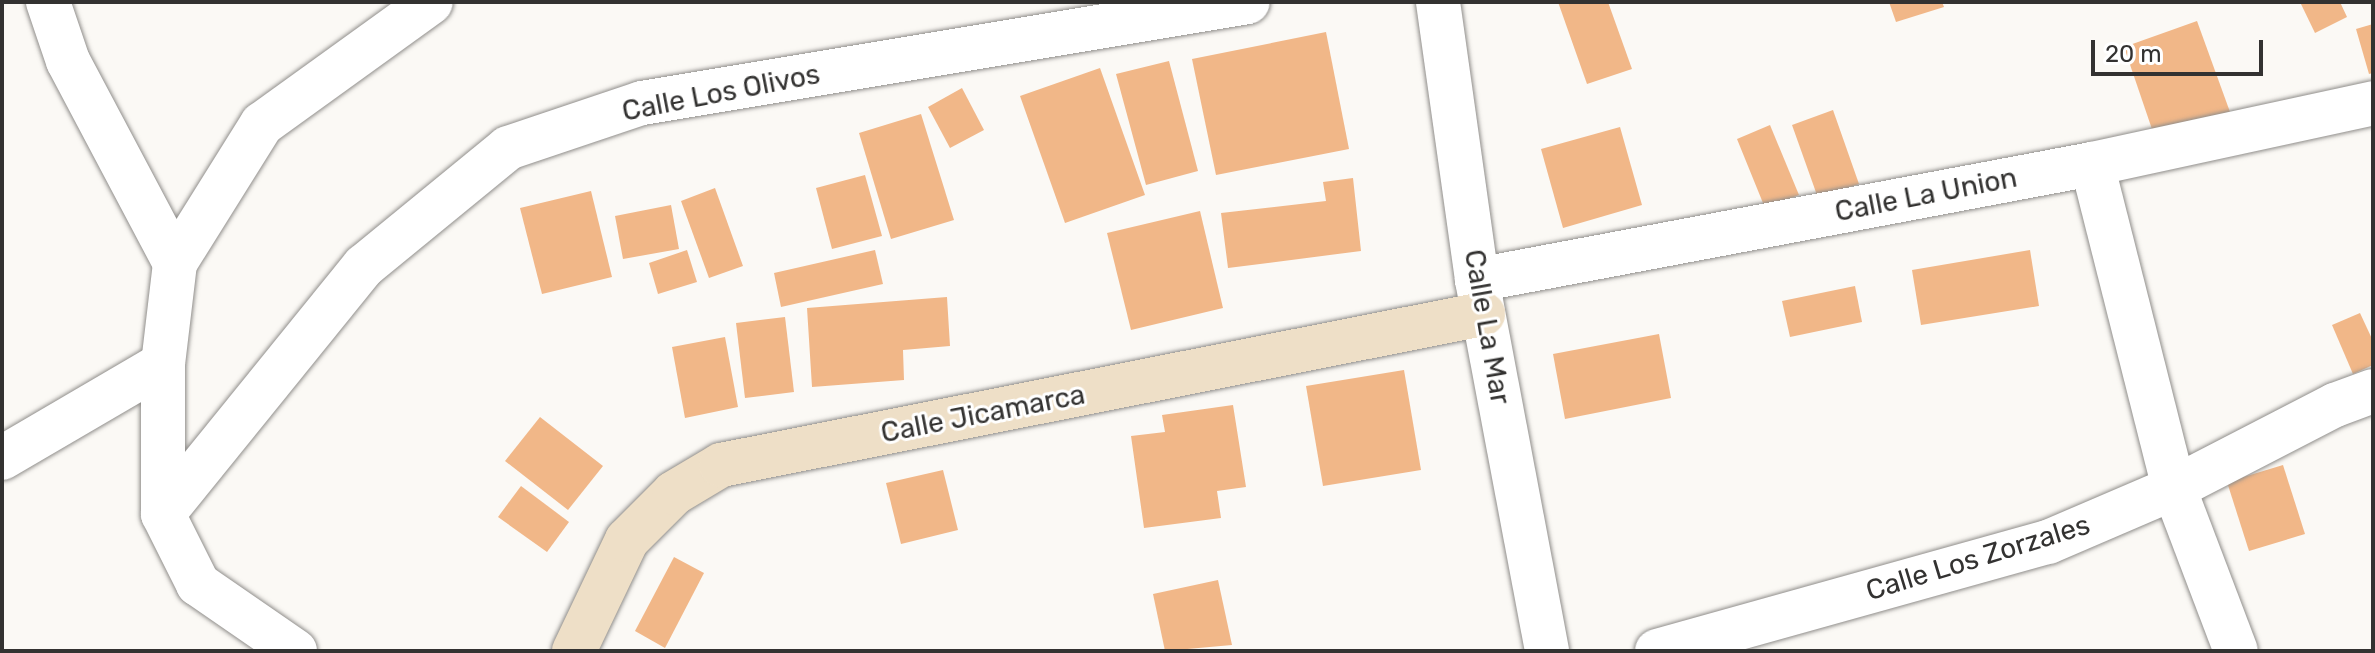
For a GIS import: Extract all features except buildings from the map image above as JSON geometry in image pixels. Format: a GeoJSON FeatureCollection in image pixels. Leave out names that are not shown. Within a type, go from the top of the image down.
{"type":"FeatureCollection","features":[{"type":"Feature","properties":{"kind":"street"},"geometry":{"type":"LineString","coordinates":[[48,2],[68,61],[175,263]]}},
{"type":"Feature","properties":{"kind":"street"},"geometry":{"type":"LineString","coordinates":[[295,651],[198,584],[163,514],[163,364],[175,263],[262,124],[431,2]]}},
{"type":"Feature","properties":{"kind":"street","name":"Calle Los Olivos"},"geometry":{"type":"LineString","coordinates":[[163,514],[364,266],[508,148],[642,103],[1248,2]]}},
{"type":"Feature","properties":{"kind":"street","name":"Calle La Mar"},"geometry":{"type":"LineString","coordinates":[[1438,2],[1480,297],[1547,651]]}},
{"type":"Feature","properties":{"kind":"street","name":"Calle La Union"},"geometry":{"type":"LineString","coordinates":[[1480,297],[2373,103]]}},
{"type":"Feature","properties":{"kind":"street"},"geometry":{"type":"LineString","coordinates":[[2092,164],[2174,488],[2236,651]]}},
{"type":"Feature","properties":{"kind":"street","name":"Calle Jicamarca"},"geometry":{"type":"LineString","coordinates":[[574,651],[627,540],[674,493],[721,465],[1480,297]]}},
{"type":"Feature","properties":{"kind":"street"},"geometry":{"type":"LineString","coordinates":[[2,458],[163,364]]}},
{"type":"Feature","properties":{"kind":"street","name":"Calle Los Zorzales"},"geometry":{"type":"LineString","coordinates":[[1657,651],[2048,542],[2174,488],[2335,405],[2373,391]]}}]}
